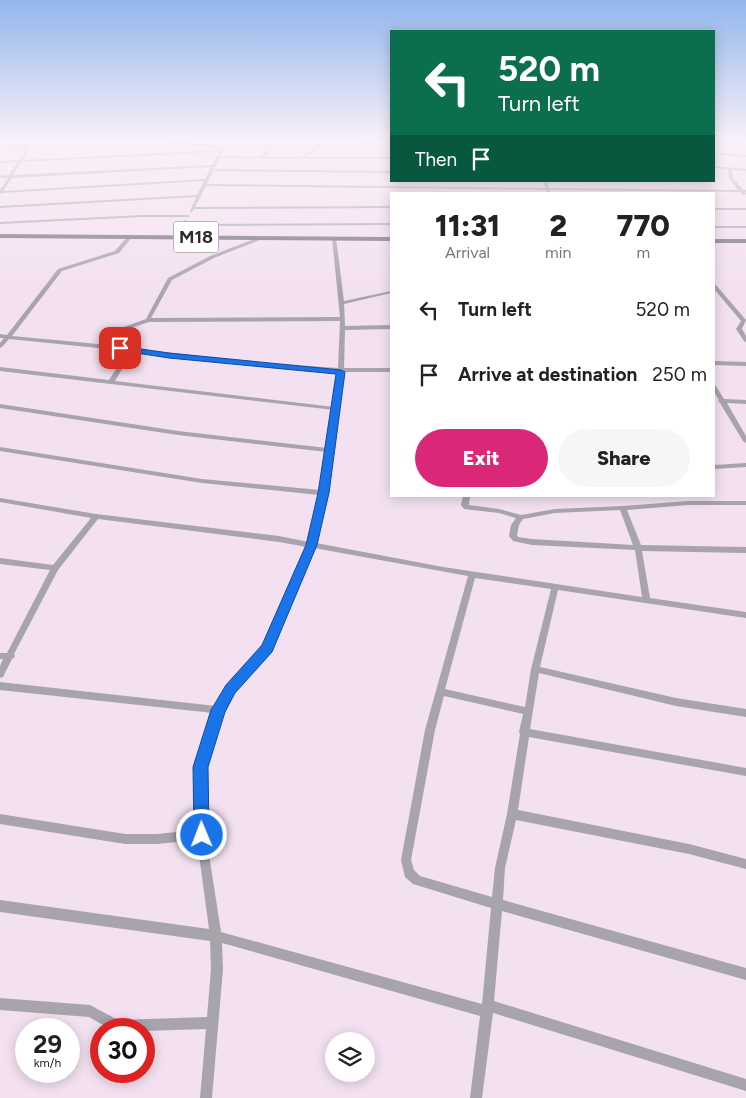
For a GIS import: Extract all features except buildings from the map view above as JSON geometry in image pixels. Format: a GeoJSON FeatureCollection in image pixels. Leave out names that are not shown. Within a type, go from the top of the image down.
{"type":"FeatureCollection","features":[{"type":"Feature","properties":{"kind":"main road","name":"M18"},"geometry":{"type":"LineString","coordinates":[[0,236],[390,239]]}},
{"type":"Feature","properties":{"kind":"main road"},"geometry":{"type":"LineString","coordinates":[[715,241],[746,241]]}},
{"type":"Feature","properties":{"kind":"street"},"geometry":{"type":"LineString","coordinates":[[177,237],[201,193]]}},
{"type":"Feature","properties":{"kind":"street"},"geometry":{"type":"LineString","coordinates":[[0,207],[200,196]]}},
{"type":"Feature","properties":{"kind":"street"},"geometry":{"type":"LineString","coordinates":[[193,208],[390,207]]}},
{"type":"Feature","properties":{"kind":"street"},"geometry":{"type":"LineString","coordinates":[[715,209],[746,209]]}},
{"type":"Feature","properties":{"kind":"street"},"geometry":{"type":"LineString","coordinates":[[0,223],[142,216],[188,216]]}},
{"type":"Feature","properties":{"kind":"street"},"geometry":{"type":"LineString","coordinates":[[183,225],[390,224]]}},
{"type":"Feature","properties":{"kind":"street"},"geometry":{"type":"LineString","coordinates":[[715,227],[746,227]]}},
{"type":"Feature","properties":{"kind":"street"},"geometry":{"type":"LineString","coordinates":[[0,346],[60,270],[117,252],[130,237]]}},
{"type":"Feature","properties":{"kind":"street"},"geometry":{"type":"LineString","coordinates":[[148,320],[170,279],[212,257],[260,238]]}},
{"type":"Feature","properties":{"kind":"street"},"geometry":{"type":"LineString","coordinates":[[206,1098],[217,970],[216,936],[202,835],[201,767],[218,710],[230,689],[267,648],[312,545],[323,493],[341,372],[343,319],[334,238]]}},
{"type":"Feature","properties":{"kind":"street"},"geometry":{"type":"LineString","coordinates":[[715,287],[744,321],[739,329],[746,340]]}},
{"type":"Feature","properties":{"kind":"street"},"geometry":{"type":"LineString","coordinates":[[342,303],[390,292]]}},
{"type":"Feature","properties":{"kind":"street"},"geometry":{"type":"LineString","coordinates":[[110,347],[123,329],[148,320],[343,319]]}},
{"type":"Feature","properties":{"kind":"street"},"geometry":{"type":"LineString","coordinates":[[343,328],[390,327]]}},
{"type":"Feature","properties":{"kind":"street"},"geometry":{"type":"LineString","coordinates":[[0,336],[341,372],[390,370]]}},
{"type":"Feature","properties":{"kind":"street"},"geometry":{"type":"LineString","coordinates":[[111,382],[131,350]]}},
{"type":"Feature","properties":{"kind":"street"},"geometry":{"type":"LineString","coordinates":[[715,363],[746,364]]}},
{"type":"Feature","properties":{"kind":"street"},"geometry":{"type":"LineString","coordinates":[[0,369],[337,409]]}},
{"type":"Feature","properties":{"kind":"street"},"geometry":{"type":"LineString","coordinates":[[715,389],[743,432],[746,441]]}},
{"type":"Feature","properties":{"kind":"street"},"geometry":{"type":"LineString","coordinates":[[722,401],[746,402]]}},
{"type":"Feature","properties":{"kind":"street"},"geometry":{"type":"LineString","coordinates":[[0,406],[178,433],[330,450]]}},
{"type":"Feature","properties":{"kind":"street"},"geometry":{"type":"LineString","coordinates":[[0,449],[202,481],[323,493]]}},
{"type":"Feature","properties":{"kind":"street"},"geometry":{"type":"LineString","coordinates":[[715,467],[746,465]]}},
{"type":"Feature","properties":{"kind":"street"},"geometry":{"type":"LineString","coordinates":[[467,497],[465,505],[467,507],[499,511],[521,517],[554,511],[688,503],[746,503]]}},
{"type":"Feature","properties":{"kind":"street"},"geometry":{"type":"LineString","coordinates":[[0,500],[96,516],[312,545],[472,575],[746,615]]}},
{"type":"Feature","properties":{"kind":"street"},"geometry":{"type":"LineString","coordinates":[[623,508],[638,548],[647,602]]}},
{"type":"Feature","properties":{"kind":"street"},"geometry":{"type":"LineString","coordinates":[[0,674],[55,568],[96,516]]}},
{"type":"Feature","properties":{"kind":"street"},"geometry":{"type":"LineString","coordinates":[[521,517],[513,529],[513,536],[516,539],[638,548],[746,550]]}},
{"type":"Feature","properties":{"kind":"street"},"geometry":{"type":"LineString","coordinates":[[0,561],[55,568]]}},
{"type":"Feature","properties":{"kind":"street"},"geometry":{"type":"LineString","coordinates":[[472,575],[430,730],[406,860],[409,873],[417,880],[497,905],[579,926],[746,974]]}},
{"type":"Feature","properties":{"kind":"street"},"geometry":{"type":"LineString","coordinates":[[476,1098],[488,1009],[500,868],[512,814],[535,668],[554,587]]}},
{"type":"Feature","properties":{"kind":"street"},"geometry":{"type":"LineString","coordinates":[[0,656],[11,656]]}},
{"type":"Feature","properties":{"kind":"street"},"geometry":{"type":"LineString","coordinates":[[535,668],[676,702],[746,713]]}},
{"type":"Feature","properties":{"kind":"street"},"geometry":{"type":"LineString","coordinates":[[0,686],[218,710]]}},
{"type":"Feature","properties":{"kind":"street"},"geometry":{"type":"LineString","coordinates":[[440,692],[527,711]]}},
{"type":"Feature","properties":{"kind":"street"},"geometry":{"type":"LineString","coordinates":[[524,732],[746,772]]}},
{"type":"Feature","properties":{"kind":"street"},"geometry":{"type":"LineString","coordinates":[[512,814],[689,849],[746,864]]}},
{"type":"Feature","properties":{"kind":"street"},"geometry":{"type":"LineString","coordinates":[[0,819],[124,838],[157,840],[202,835]]}},
{"type":"Feature","properties":{"kind":"street"},"geometry":{"type":"LineString","coordinates":[[0,906],[216,936],[488,1009],[746,1085]]}},
{"type":"Feature","properties":{"kind":"street"},"geometry":{"type":"LineString","coordinates":[[0,1004],[90,1011],[117,1026],[213,1023]]}},
{"type":"Feature","properties":{"kind":"route"},"geometry":{"type":"LineString","coordinates":[[120,348],[169,356],[341,372],[337,409],[319,518],[312,545],[267,648],[262,656],[230,689],[218,710],[201,767],[202,835]]}}]}
